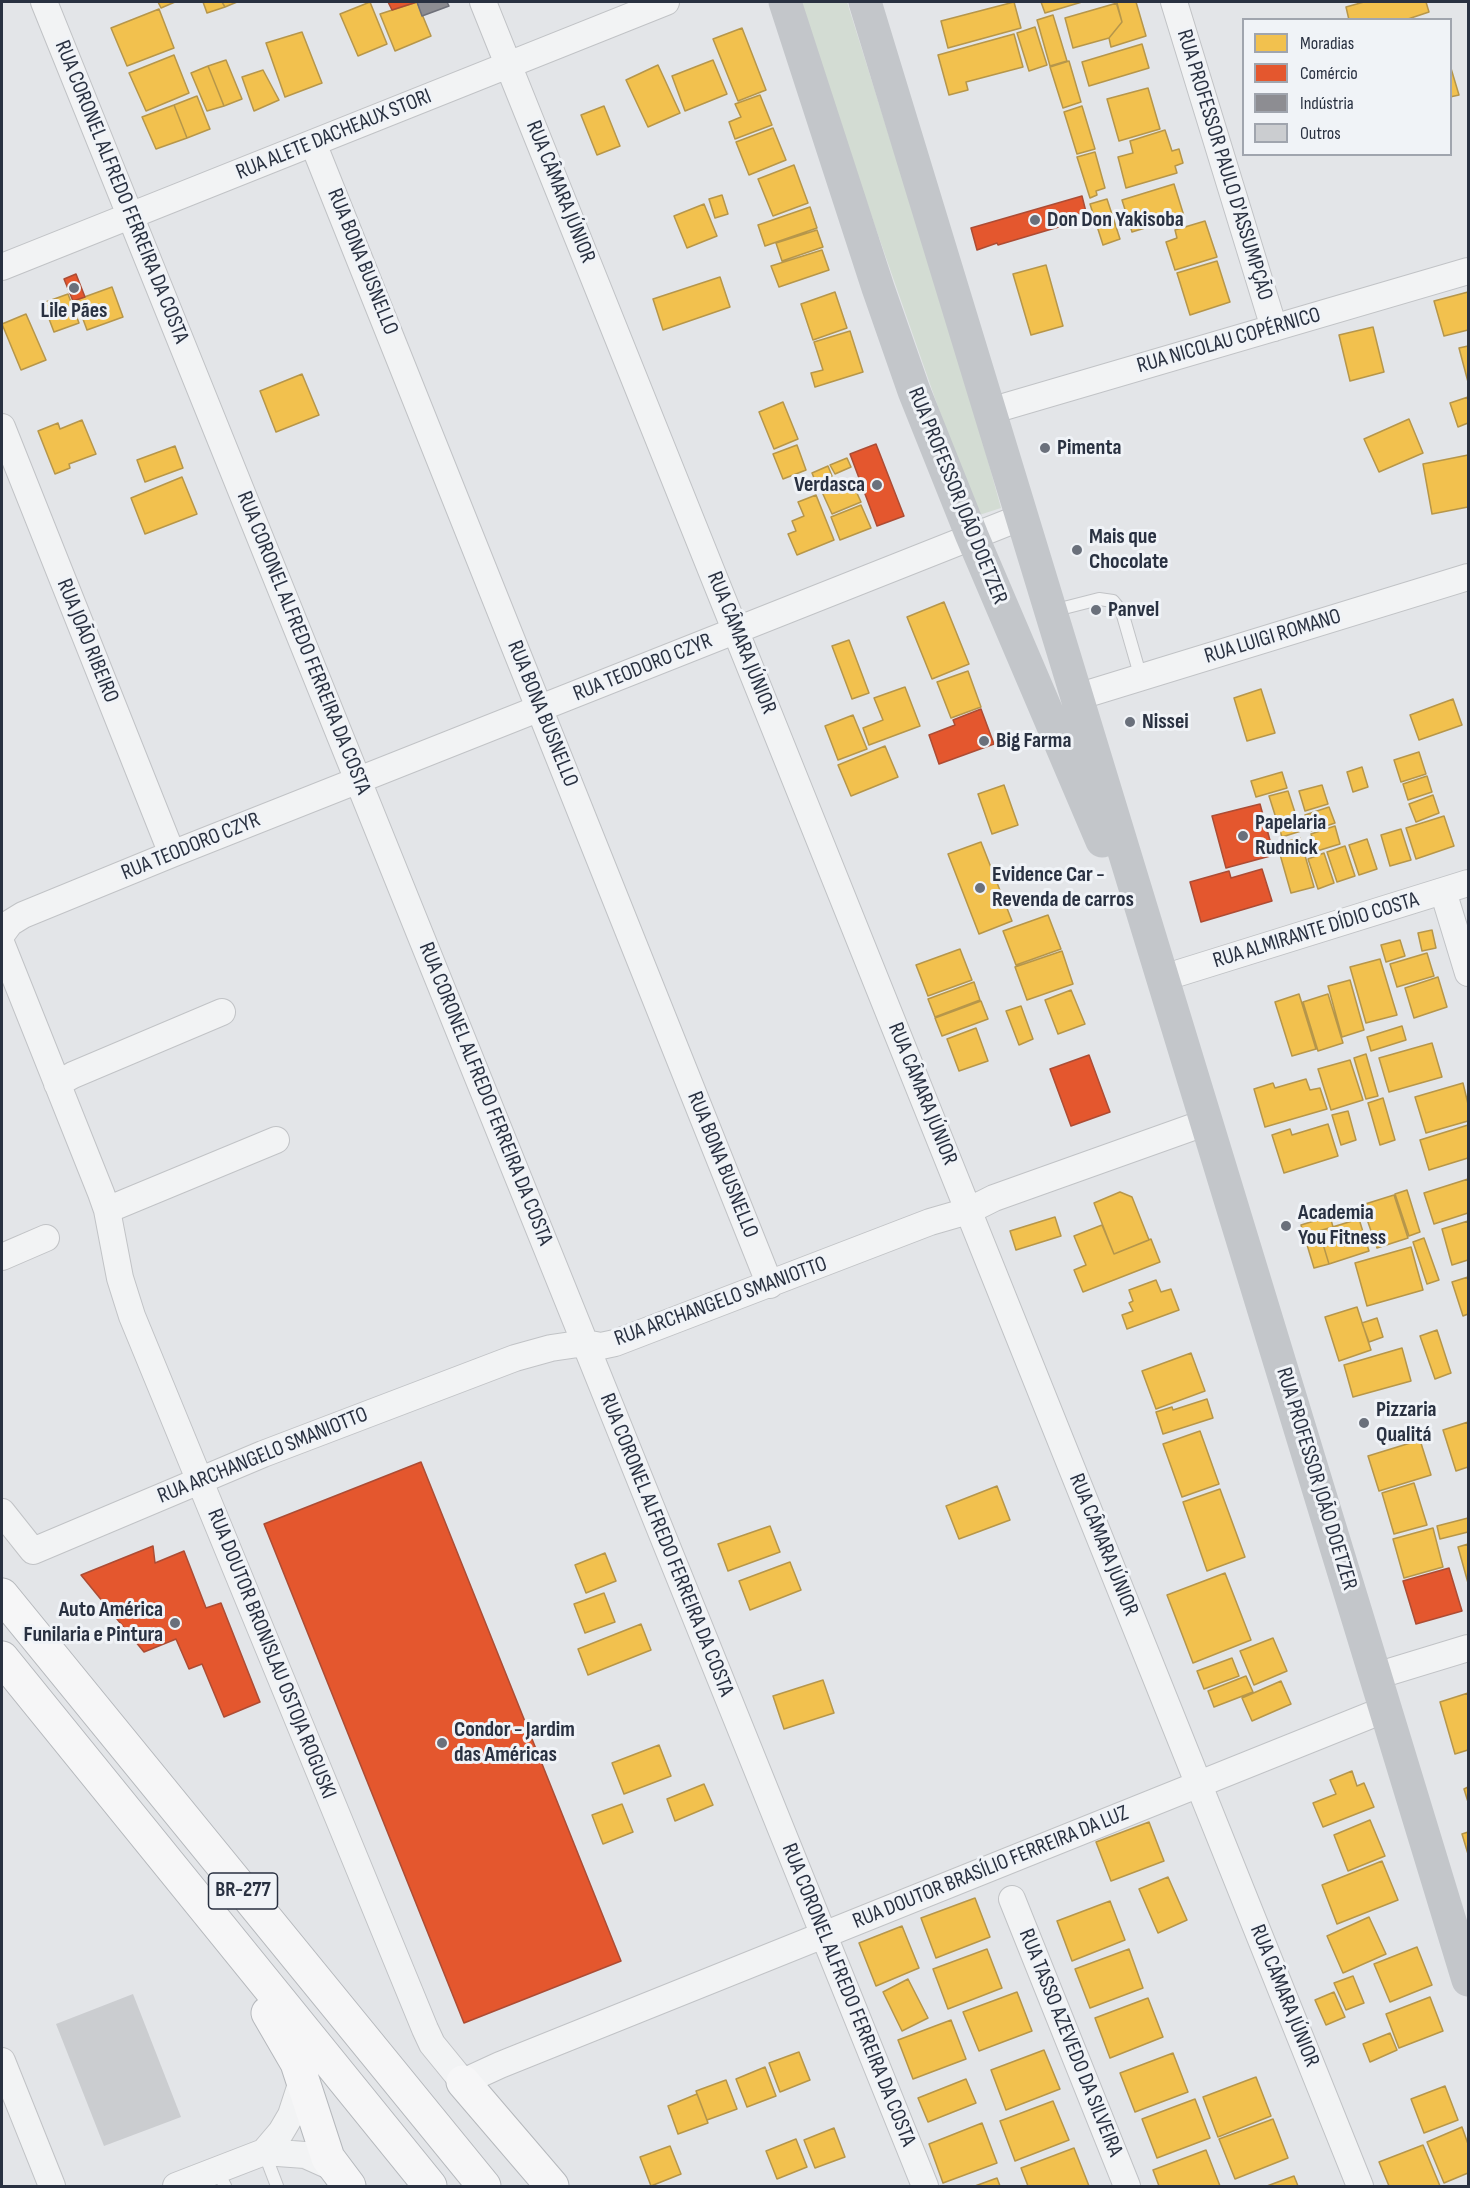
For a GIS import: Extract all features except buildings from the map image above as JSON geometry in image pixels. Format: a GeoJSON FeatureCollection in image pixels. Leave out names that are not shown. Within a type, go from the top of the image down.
{"type":"FeatureCollection","features":[{"type":"Feature","properties":{"kind":"highway","name":"BR-277"},"geometry":{"type":"LineString","coordinates":[[2,1595],[484,2187]]}},
{"type":"Feature","properties":{"kind":"highway","name":"BR-277"},"geometry":{"type":"LineString","coordinates":[[2,1658],[430,2187]]}},
{"type":"Feature","properties":{"kind":"highway"},"geometry":{"type":"LineString","coordinates":[[204,1910],[288,2046],[303,2078],[324,2147],[338,2180]]}},
{"type":"Feature","properties":{"kind":"highway"},"geometry":{"type":"LineString","coordinates":[[463,2082],[552,2187]]}},
{"type":"Feature","properties":{"kind":"main road","name":"RUA PROFESSOR JOÃO DOETZER"},"geometry":{"type":"LineString","coordinates":[[785,2],[896,342],[972,536],[1142,934],[1163,978]]}},
{"type":"Feature","properties":{"kind":"main road","name":"RUA PROFESSOR JOÃO DOETZER"},"geometry":{"type":"LineString","coordinates":[[865,2],[1468,1980]]}},
{"type":"Feature","properties":{"kind":"street","name":"RUA CORONEL ALFREDO FERREIRA DA COSTA"},"geometry":{"type":"LineString","coordinates":[[44,2],[925,2187]]}},
{"type":"Feature","properties":{"kind":"street","name":"RUA CÂMARA JÚNIOR"},"geometry":{"type":"LineString","coordinates":[[483,2],[1360,2187]]}},
{"type":"Feature","properties":{"kind":"street","name":"RUA ALETE DACHEAUX STORI"},"geometry":{"type":"LineString","coordinates":[[2,267],[666,2]]}},
{"type":"Feature","properties":{"kind":"street","name":"RUA PROFESSOR PAULO D'ASSUMPÇÃO"},"geometry":{"type":"LineString","coordinates":[[1174,2],[1274,328]]}},
{"type":"Feature","properties":{"kind":"street","name":"RUA BONA BUSNELLO"},"geometry":{"type":"LineString","coordinates":[[313,143],[770,1285]]}},
{"type":"Feature","properties":{"kind":"street","name":"RUA NICOLAU COPÉRNICO"},"geometry":{"type":"LineString","coordinates":[[990,411],[1468,272]]}},
{"type":"Feature","properties":{"kind":"street","name":"RUA JOÃO RIBEIRO"},"geometry":{"type":"LineString","coordinates":[[2,427],[172,854]]}},
{"type":"Feature","properties":{"kind":"street","name":"RUA TEODORO CZYR"},"geometry":{"type":"LineString","coordinates":[[2,934],[10,923],[23,915],[172,854],[1022,517]]}},
{"type":"Feature","properties":{"kind":"street","name":"RUA LUIGI ROMANO"},"geometry":{"type":"LineString","coordinates":[[1077,697],[1468,577]]}},
{"type":"Feature","properties":{"kind":"street","name":"RUA ALMIRANTE DÍDIO COSTA"},"geometry":{"type":"LineString","coordinates":[[1163,978],[1468,883]]}},
{"type":"Feature","properties":{"kind":"street"},"geometry":{"type":"LineString","coordinates":[[1443,891],[1468,973]]}},
{"type":"Feature","properties":{"kind":"street","name":"RUA DOUTOR BRONISLAU OSTOJA ROGUSKI"},"geometry":{"type":"LineString","coordinates":[[2,945],[107,1210],[125,1297],[425,2030],[432,2044],[463,2082]]}},
{"type":"Feature","properties":{"kind":"street"},"geometry":{"type":"LineString","coordinates":[[57,1084],[73,1075],[222,1012]]}},
{"type":"Feature","properties":{"kind":"street","name":"RUA ARCHANGELO SMANIOTTO"},"geometry":{"type":"LineString","coordinates":[[2,1512],[33,1551],[263,1454],[515,1358],[551,1348],[585,1343],[601,1346],[615,1343],[930,1222],[968,1211],[994,1198],[1207,1122]]}},
{"type":"Feature","properties":{"kind":"street"},"geometry":{"type":"LineString","coordinates":[[107,1210],[276,1140]]}},
{"type":"Feature","properties":{"kind":"street"},"geometry":{"type":"LineString","coordinates":[[2,1257],[46,1238]]}},
{"type":"Feature","properties":{"kind":"street"},"geometry":{"type":"LineString","coordinates":[[1376,1676],[1468,1648]]}},
{"type":"Feature","properties":{"kind":"street","name":"RUA DOUTOR BRASÍLIO FERREIRA DA LUZ"},"geometry":{"type":"LineString","coordinates":[[463,2082],[492,2068],[1386,1709]]}},
{"type":"Feature","properties":{"kind":"street","name":"RUA TASSO AZEVEDO DA SILVEIRA"},"geometry":{"type":"LineString","coordinates":[[1012,1899],[1127,2187]]}},
{"type":"Feature","properties":{"kind":"street"},"geometry":{"type":"LineString","coordinates":[[2,2061],[52,2187]]}},
{"type":"Feature","properties":{"kind":"street"},"geometry":{"type":"LineString","coordinates":[[176,2187],[221,2179],[264,2152],[281,2132],[291,2115],[303,2078]]}},
{"type":"Feature","properties":{"kind":"street"},"geometry":{"type":"LineString","coordinates":[[264,2152],[305,2155],[338,2180]]}},
{"type":"Feature","properties":{"kind":"lane"},"geometry":{"type":"LineString","coordinates":[[1051,612],[1099,599],[1113,601],[1122,612],[1142,678]]}},
{"type":"Feature","properties":{"kind":"lane"},"geometry":{"type":"LineString","coordinates":[[264,2152],[277,2187]]}},
{"type":"Feature","properties":{"kind":"shaded area"},"geometry":{"type":"Polygon","coordinates":[[[797,2],[847,2],[964,374],[1001,508],[976,516],[797,2]]]}},
{"type":"Feature","properties":{"kind":"place","name":"Don Don Yakisoba"},"geometry":{"type":"Point","coordinates":[1035,220]}},
{"type":"Feature","properties":{"kind":"place","name":"Lile Pães"},"geometry":{"type":"Point","coordinates":[74,288]}},
{"type":"Feature","properties":{"kind":"place","name":"Pimenta"},"geometry":{"type":"Point","coordinates":[1045,448]}},
{"type":"Feature","properties":{"kind":"place","name":"Verdasca"},"geometry":{"type":"Point","coordinates":[877,485]}},
{"type":"Feature","properties":{"kind":"place","name":"Mais que Chocolate"},"geometry":{"type":"Point","coordinates":[1077,550]}},
{"type":"Feature","properties":{"kind":"place","name":"Panvel"},"geometry":{"type":"Point","coordinates":[1096,610]}},
{"type":"Feature","properties":{"kind":"place","name":"Nissei"},"geometry":{"type":"Point","coordinates":[1130,722]}},
{"type":"Feature","properties":{"kind":"place","name":"Big Farma"},"geometry":{"type":"Point","coordinates":[984,741]}},
{"type":"Feature","properties":{"kind":"place","name":"Papelaria Rudnick"},"geometry":{"type":"Point","coordinates":[1243,836]}},
{"type":"Feature","properties":{"kind":"place","name":"Evidence Car - Revenda de carros"},"geometry":{"type":"Point","coordinates":[980,888]}},
{"type":"Feature","properties":{"kind":"place","name":"Academia You Fitness"},"geometry":{"type":"Point","coordinates":[1286,1226]}},
{"type":"Feature","properties":{"kind":"place","name":"Pizzaria Qualitá"},"geometry":{"type":"Point","coordinates":[1364,1423]}},
{"type":"Feature","properties":{"kind":"place","name":"Auto América Funilaria e Pintura"},"geometry":{"type":"Point","coordinates":[175,1623]}},
{"type":"Feature","properties":{"kind":"place","name":"Condor - Jardim das Américas"},"geometry":{"type":"Point","coordinates":[442,1743]}}]}
